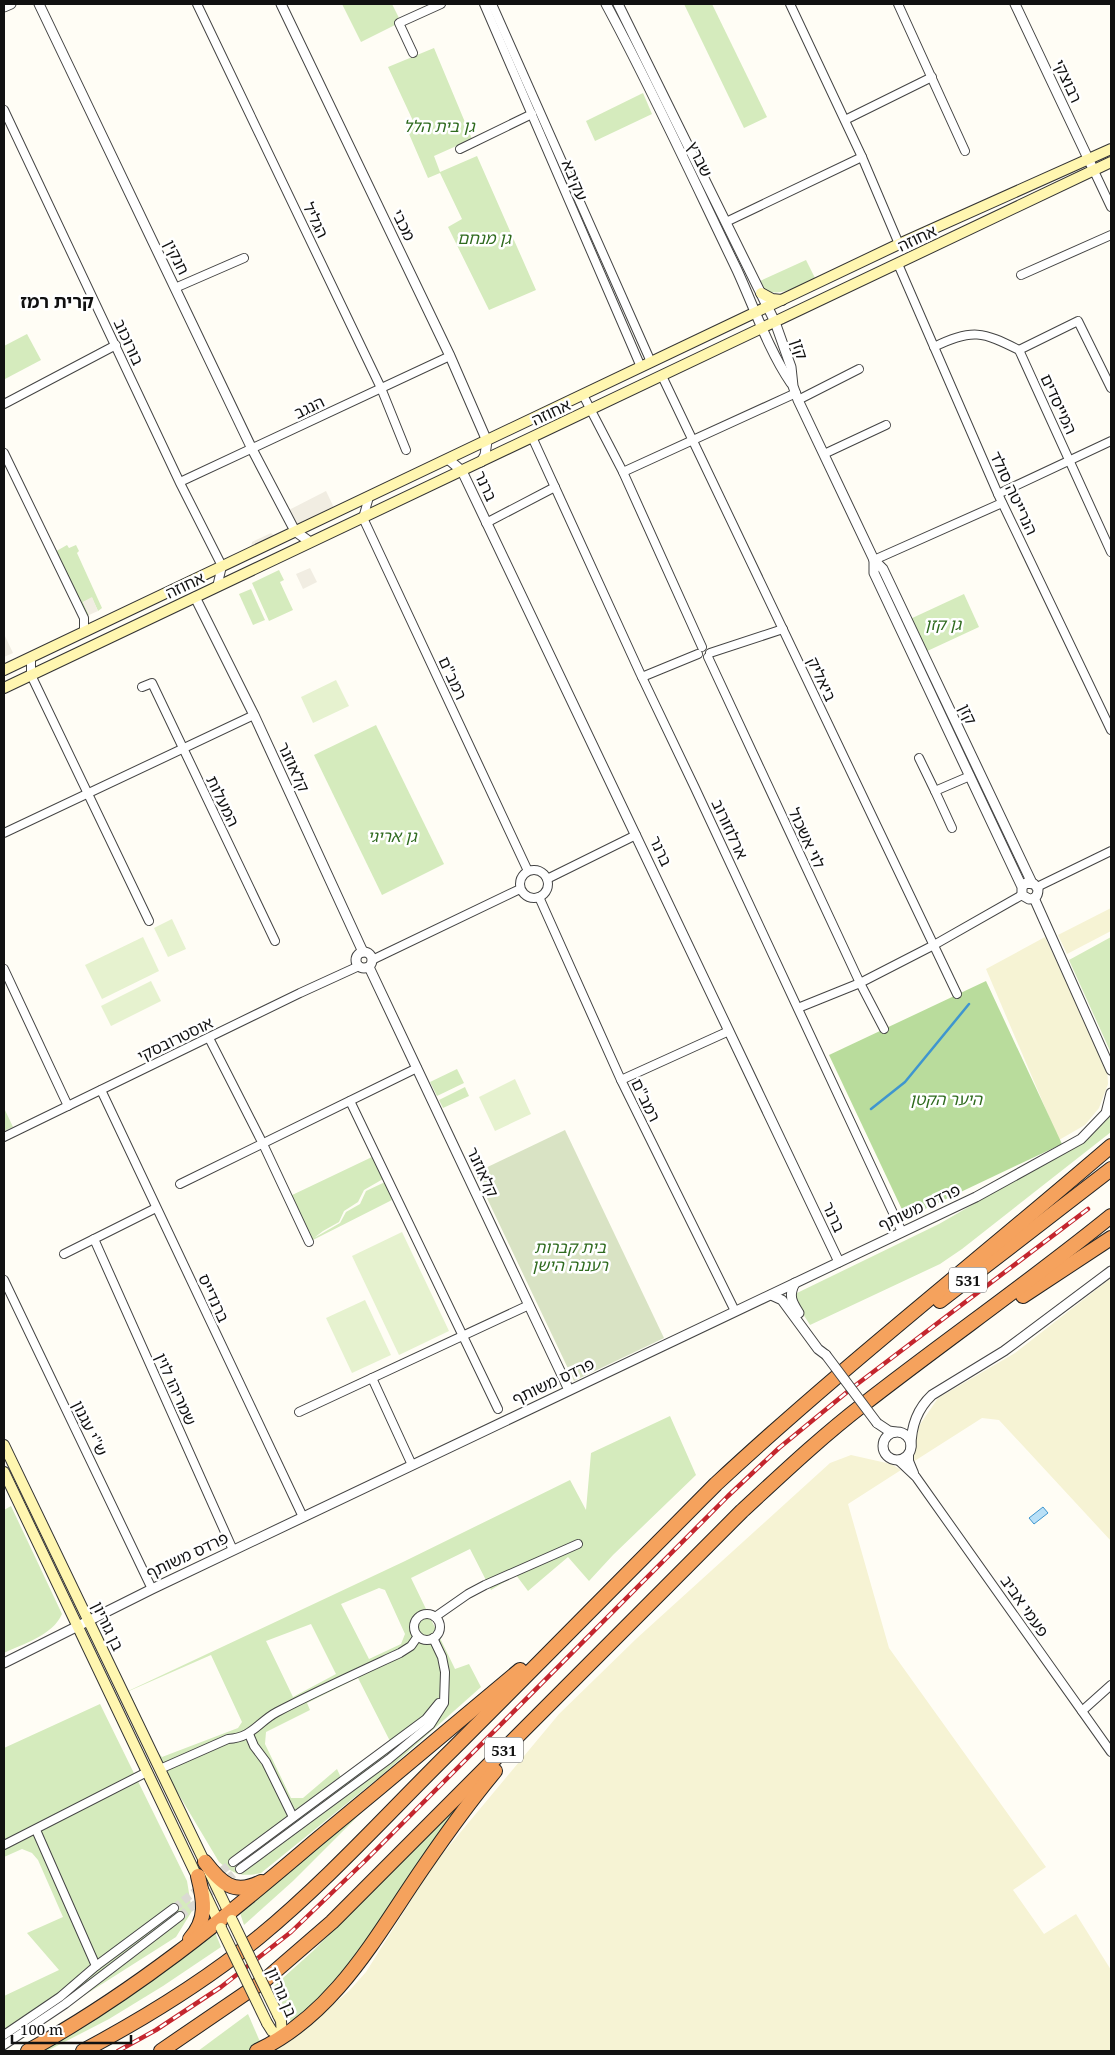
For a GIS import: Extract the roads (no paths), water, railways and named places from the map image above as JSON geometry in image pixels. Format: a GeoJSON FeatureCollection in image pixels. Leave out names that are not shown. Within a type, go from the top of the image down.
{"type":"FeatureCollection","features":[{"type":"Feature","properties":{"kind":"highway"},"geometry":{"type":"LineString","coordinates":[[823,1388],[1111,1146]]}},
{"type":"Feature","properties":{"kind":"highway","name":"531"},"geometry":{"type":"LineString","coordinates":[[83,2051],[176,1998],[243,1950],[280,1920],[716,1484],[823,1388],[1036,1229],[1111,1169]]}},
{"type":"Feature","properties":{"kind":"highway","name":"531"},"geometry":{"type":"LineString","coordinates":[[161,2051],[232,2004],[304,1948],[380,1876],[742,1511],[832,1430],[1111,1216]]}},
{"type":"Feature","properties":{"kind":"highway"},"geometry":{"type":"LineString","coordinates":[[832,1430],[1045,1281],[1111,1238]]}},
{"type":"Feature","properties":{"kind":"highway"},"geometry":{"type":"LineString","coordinates":[[257,2051],[282,2037],[312,2014],[344,1980],[376,1938],[447,1833],[502,1761],[653,1600]]}},
{"type":"Feature","properties":{"kind":"highway"},"geometry":{"type":"LineString","coordinates":[[28,2051],[60,2034],[226,1921],[290,1862],[586,1615]]}},
{"type":"Feature","properties":{"kind":"highway"},"geometry":{"type":"LineString","coordinates":[[205,1862],[219,1879],[232,1887],[243,1888],[264,1881],[290,1862]]}},
{"type":"Feature","properties":{"kind":"highway"},"geometry":{"type":"LineString","coordinates":[[162,1965],[189,1940],[199,1927],[204,1912],[204,1904],[198,1876]]}},
{"type":"Feature","properties":{"kind":"main road","name":"אחוזה"},"geometry":{"type":"LineString","coordinates":[[4,670],[222,566],[291,530],[369,497],[899,244],[1111,149]]}},
{"type":"Feature","properties":{"kind":"main road","name":"אחוזה"},"geometry":{"type":"LineString","coordinates":[[4,688],[1111,162]]}},
{"type":"Feature","properties":{"kind":"main road"},"geometry":{"type":"LineString","coordinates":[[761,293],[772,300],[778,301],[783,299]]}},
{"type":"Feature","properties":{"kind":"main road","name":"בן גוריון"},"geometry":{"type":"LineString","coordinates":[[4,1445],[205,1862],[226,1921],[267,2023],[272,2031],[282,2037]]}},
{"type":"Feature","properties":{"kind":"main road","name":"בן גוריון"},"geometry":{"type":"LineString","coordinates":[[4,1472],[198,1876],[226,1921],[281,2021],[282,2037]]}},
{"type":"Feature","properties":{"kind":"street"},"geometry":{"type":"LineString","coordinates":[[4,7],[11,4]]}},
{"type":"Feature","properties":{"kind":"street","name":"חנקין"},"geometry":{"type":"LineString","coordinates":[[39,4],[291,530],[310,542]]}},
{"type":"Feature","properties":{"kind":"street","name":"הגליל"},"geometry":{"type":"LineString","coordinates":[[197,4],[381,388],[406,450]]}},
{"type":"Feature","properties":{"kind":"street","name":"מכבי"},"geometry":{"type":"LineString","coordinates":[[281,4],[450,356],[486,441]]}},
{"type":"Feature","properties":{"kind":"street"},"geometry":{"type":"LineString","coordinates":[[413,53],[398,23],[442,4]]}},
{"type":"Feature","properties":{"kind":"street","name":"עקיבא"},"geometry":{"type":"LineString","coordinates":[[484,4],[641,367]]}},
{"type":"Feature","properties":{"kind":"street","name":"עקיבא"},"geometry":{"type":"LineString","coordinates":[[492,4],[651,362]]}},
{"type":"Feature","properties":{"kind":"street","name":"שברץ"},"geometry":{"type":"LineString","coordinates":[[606,4],[635,58],[764,328]]}},
{"type":"Feature","properties":{"kind":"street","name":"שברץ"},"geometry":{"type":"LineString","coordinates":[[618,4],[775,322]]}},
{"type":"Feature","properties":{"kind":"street"},"geometry":{"type":"LineString","coordinates":[[790,4],[862,157],[899,244]]}},
{"type":"Feature","properties":{"kind":"street"},"geometry":{"type":"LineString","coordinates":[[898,4],[965,151]]}},
{"type":"Feature","properties":{"kind":"street","name":"רבוצקי"},"geometry":{"type":"LineString","coordinates":[[1015,4],[1094,171]]}},
{"type":"Feature","properties":{"kind":"street"},"geometry":{"type":"LineString","coordinates":[[845,120],[932,77]]}},
{"type":"Feature","properties":{"kind":"street","name":"בורוכוב"},"geometry":{"type":"LineString","coordinates":[[4,110],[180,482],[222,566]]}},
{"type":"Feature","properties":{"kind":"street"},"geometry":{"type":"LineString","coordinates":[[460,150],[532,114]]}},
{"type":"Feature","properties":{"kind":"street"},"geometry":{"type":"LineString","coordinates":[[726,222],[862,157]]}},
{"type":"Feature","properties":{"kind":"street"},"geometry":{"type":"LineString","coordinates":[[1094,171],[1111,207]]}},
{"type":"Feature","properties":{"kind":"street"},"geometry":{"type":"LineString","coordinates":[[1021,275],[1111,235]]}},
{"type":"Feature","properties":{"kind":"street"},"geometry":{"type":"LineString","coordinates":[[175,288],[244,258]]}},
{"type":"Feature","properties":{"kind":"street","name":"הנרייטה סולד"},"geometry":{"type":"LineString","coordinates":[[898,264],[1002,503],[1111,730]]}},
{"type":"Feature","properties":{"kind":"street"},"geometry":{"type":"LineString","coordinates":[[934,347],[951,339],[976,333],[1019,350],[1078,321],[1111,388]]}},
{"type":"Feature","properties":{"kind":"street","name":"קזן"},"geometry":{"type":"LineString","coordinates":[[775,322],[791,367],[796,393]]}},
{"type":"Feature","properties":{"kind":"street","name":"קזן"},"geometry":{"type":"LineString","coordinates":[[764,328],[782,370],[796,393],[874,560],[883,569],[1035,885]]}},
{"type":"Feature","properties":{"kind":"street"},"geometry":{"type":"LineString","coordinates":[[4,404],[116,345]]}},
{"type":"Feature","properties":{"kind":"street","name":"המייסדים"},"geometry":{"type":"LineString","coordinates":[[1019,350],[1111,552]]}},
{"type":"Feature","properties":{"kind":"street","name":"הנגב"},"geometry":{"type":"LineString","coordinates":[[180,482],[450,356]]}},
{"type":"Feature","properties":{"kind":"street"},"geometry":{"type":"LineString","coordinates":[[623,472],[796,393],[859,369]]}},
{"type":"Feature","properties":{"kind":"street","name":"ביאליק"},"geometry":{"type":"LineString","coordinates":[[662,376],[957,994]]}},
{"type":"Feature","properties":{"kind":"street"},"geometry":{"type":"LineString","coordinates":[[583,394],[623,472],[700,650]]}},
{"type":"Feature","properties":{"kind":"street"},"geometry":{"type":"LineString","coordinates":[[824,454],[886,426]]}},
{"type":"Feature","properties":{"kind":"street","name":"ארלוזורוב"},"geometry":{"type":"LineString","coordinates":[[532,437],[642,677],[902,1232]]}},
{"type":"Feature","properties":{"kind":"street"},"geometry":{"type":"LineString","coordinates":[[470,487],[478,464],[485,455],[486,441]]}},
{"type":"Feature","properties":{"kind":"street"},"geometry":{"type":"LineString","coordinates":[[998,494],[1111,441]]}},
{"type":"Feature","properties":{"kind":"street"},"geometry":{"type":"LineString","coordinates":[[4,452],[84,618],[84,632]]}},
{"type":"Feature","properties":{"kind":"street","name":"ברנר"},"geometry":{"type":"LineString","coordinates":[[448,459],[462,471],[470,487],[839,1262]]}},
{"type":"Feature","properties":{"kind":"street"},"geometry":{"type":"LineString","coordinates":[[486,522],[555,487]]}},
{"type":"Feature","properties":{"kind":"street"},"geometry":{"type":"LineString","coordinates":[[363,518],[369,497]]}},
{"type":"Feature","properties":{"kind":"street"},"geometry":{"type":"LineString","coordinates":[[874,560],[1002,503]]}},
{"type":"Feature","properties":{"kind":"street","name":"רמב\"ם"},"geometry":{"type":"LineString","coordinates":[[363,518],[528,870]]}},
{"type":"Feature","properties":{"kind":"street","name":"קזן"},"geometry":{"type":"LineString","coordinates":[[874,560],[874,573],[1022,891]]}},
{"type":"Feature","properties":{"kind":"street"},"geometry":{"type":"LineString","coordinates":[[217,586],[222,566]]}},
{"type":"Feature","properties":{"kind":"street","name":"קלאוזנר"},"geometry":{"type":"LineString","coordinates":[[195,597],[254,715],[363,952]]}},
{"type":"Feature","properties":{"kind":"street"},"geometry":{"type":"LineString","coordinates":[[642,677],[700,650],[708,648],[709,655],[783,629]]}},
{"type":"Feature","properties":{"kind":"street","name":"לוי אשכול"},"geometry":{"type":"LineString","coordinates":[[709,655],[714,673],[860,983],[884,1029]]}},
{"type":"Feature","properties":{"kind":"street"},"geometry":{"type":"LineString","coordinates":[[31,657],[31,675],[149,921]]}},
{"type":"Feature","properties":{"kind":"street","name":"המעלות"},"geometry":{"type":"LineString","coordinates":[[142,687],[152,683],[275,941]]}},
{"type":"Feature","properties":{"kind":"street"},"geometry":{"type":"LineString","coordinates":[[4,833],[254,715]]}},
{"type":"Feature","properties":{"kind":"street"},"geometry":{"type":"LineString","coordinates":[[919,758],[952,828]]}},
{"type":"Feature","properties":{"kind":"street"},"geometry":{"type":"LineString","coordinates":[[935,792],[970,776]]}},
{"type":"Feature","properties":{"kind":"street"},"geometry":{"type":"LineString","coordinates":[[547,879],[636,835]]}},
{"type":"Feature","properties":{"kind":"street"},"geometry":{"type":"LineString","coordinates":[[798,1008],[860,983],[934,946],[1022,891],[1026,883],[1035,885],[1111,851]]}},
{"type":"Feature","properties":{"kind":"street"},"geometry":{"type":"LineString","coordinates":[[533,869],[542,872],[547,879],[546,892],[539,897],[526,896],[520,889],[521,878],[528,870],[533,869]]}},
{"type":"Feature","properties":{"kind":"street"},"geometry":{"type":"LineString","coordinates":[[1034,898],[1038,892],[1035,885]]}},
{"type":"Feature","properties":{"kind":"street"},"geometry":{"type":"LineString","coordinates":[[370,963],[368,953],[363,952],[357,957],[356,962],[364,968],[370,963],[520,889]]}},
{"type":"Feature","properties":{"kind":"street"},"geometry":{"type":"LineString","coordinates":[[1022,891],[1029,899],[1034,898]]}},
{"type":"Feature","properties":{"kind":"street","name":"רמב\"ם"},"geometry":{"type":"LineString","coordinates":[[539,897],[621,1080],[735,1311]]}},
{"type":"Feature","properties":{"kind":"street"},"geometry":{"type":"LineString","coordinates":[[1034,898],[1111,1070]]}},
{"type":"Feature","properties":{"kind":"street","name":"קלאוזנר"},"geometry":{"type":"LineString","coordinates":[[370,963],[417,1068],[569,1390]]}},
{"type":"Feature","properties":{"kind":"street","name":"אוסטרובסקי"},"geometry":{"type":"LineString","coordinates":[[4,1136],[359,966]]}},
{"type":"Feature","properties":{"kind":"street"},"geometry":{"type":"LineString","coordinates":[[4,969],[68,1106]]}},
{"type":"Feature","properties":{"kind":"street"},"geometry":{"type":"LineString","coordinates":[[621,1080],[729,1032]]}},
{"type":"Feature","properties":{"kind":"street"},"geometry":{"type":"LineString","coordinates":[[209,1038],[309,1242]]}},
{"type":"Feature","properties":{"kind":"street"},"geometry":{"type":"LineString","coordinates":[[180,1184],[417,1068]]}},
{"type":"Feature","properties":{"kind":"street","name":"פרדס משותף"},"geometry":{"type":"LineString","coordinates":[[4,1663],[89,1619],[976,1197],[1070,1146],[1090,1131],[1108,1112],[1111,1088]]}},
{"type":"Feature","properties":{"kind":"street","name":"ברנדייס"},"geometry":{"type":"LineString","coordinates":[[101,1090],[303,1517]]}},
{"type":"Feature","properties":{"kind":"street"},"geometry":{"type":"LineString","coordinates":[[350,1101],[498,1409]]}},
{"type":"Feature","properties":{"kind":"street"},"geometry":{"type":"LineString","coordinates":[[64,1254],[156,1208]]}},
{"type":"Feature","properties":{"kind":"street","name":"שמריהו לוין"},"geometry":{"type":"LineString","coordinates":[[94,1239],[233,1550]]}},
{"type":"Feature","properties":{"kind":"street"},"geometry":{"type":"LineString","coordinates":[[795,1283],[790,1296],[791,1300],[826,1356],[877,1424],[883,1440],[884,1453],[889,1458],[898,1460],[904,1458],[910,1450],[911,1434],[916,1418],[924,1403],[932,1395],[1004,1351],[1111,1272]]}},
{"type":"Feature","properties":{"kind":"street","name":"ש''י עגנון"},"geometry":{"type":"LineString","coordinates":[[4,1280],[152,1589]]}},
{"type":"Feature","properties":{"kind":"street"},"geometry":{"type":"LineString","coordinates":[[771,1295],[782,1300],[818,1349],[826,1356]]}},
{"type":"Feature","properties":{"kind":"street"},"geometry":{"type":"LineString","coordinates":[[298,1412],[530,1305]]}},
{"type":"Feature","properties":{"kind":"street"},"geometry":{"type":"LineString","coordinates":[[372,1378],[412,1465]]}},
{"type":"Feature","properties":{"kind":"street"},"geometry":{"type":"LineString","coordinates":[[883,1440],[916,1418]]}},
{"type":"Feature","properties":{"kind":"street"},"geometry":{"type":"LineString","coordinates":[[877,1424],[889,1431],[896,1431],[908,1436],[910,1450]]}},
{"type":"Feature","properties":{"kind":"street","name":"פעמי אביב"},"geometry":{"type":"LineString","coordinates":[[910,1450],[909,1461],[916,1477]]}},
{"type":"Feature","properties":{"kind":"street","name":"פעמי אביב"},"geometry":{"type":"LineString","coordinates":[[898,1460],[916,1477],[1111,1752]]}},
{"type":"Feature","properties":{"kind":"street"},"geometry":{"type":"LineString","coordinates":[[435,1617],[468,1594],[485,1585],[578,1544]]}},
{"type":"Feature","properties":{"kind":"street"},"geometry":{"type":"LineString","coordinates":[[426,1614],[435,1617],[440,1624],[440,1629],[433,1638],[424,1639],[418,1636],[414,1628],[419,1617],[426,1614]]}},
{"type":"Feature","properties":{"kind":"street"},"geometry":{"type":"LineString","coordinates":[[160,1769],[228,1739],[237,1739],[249,1734],[268,1716],[400,1653],[410,1646],[418,1636]]}},
{"type":"Feature","properties":{"kind":"street"},"geometry":{"type":"LineString","coordinates":[[240,1869],[389,1759],[430,1724],[444,1703],[445,1687],[442,1657],[433,1638]]}},
{"type":"Feature","properties":{"kind":"street"},"geometry":{"type":"LineString","coordinates":[[1082,1711],[1111,1685]]}},
{"type":"Feature","properties":{"kind":"street"},"geometry":{"type":"LineString","coordinates":[[234,1862],[426,1718],[442,1697],[445,1687]]}},
{"type":"Feature","properties":{"kind":"street"},"geometry":{"type":"LineString","coordinates":[[249,1734],[254,1746],[266,1762],[293,1817]]}},
{"type":"Feature","properties":{"kind":"street"},"geometry":{"type":"LineString","coordinates":[[4,1845],[147,1772]]}},
{"type":"Feature","properties":{"kind":"street"},"geometry":{"type":"LineString","coordinates":[[36,1830],[96,1966]]}},
{"type":"Feature","properties":{"kind":"street"},"geometry":{"type":"LineString","coordinates":[[4,2036],[60,1997],[96,1966],[174,1908]]}},
{"type":"Feature","properties":{"kind":"street"},"geometry":{"type":"LineString","coordinates":[[4,2045],[65,2004],[180,1916]]}},
{"type":"Feature","properties":{"kind":"water"},"geometry":{"type":"Polygon","coordinates":[[[1043,1507],[1048,1513],[1034,1524],[1029,1518],[1043,1507]]]}},
{"type":"Feature","properties":{"kind":"waterway"},"geometry":{"type":"LineString","coordinates":[[871,1109],[905,1082],[969,1004]]}},
{"type":"Feature","properties":{"kind":"tunnel"},"geometry":{"type":"LineString","coordinates":[[174,1908],[233,1862]]}},
{"type":"Feature","properties":{"kind":"tunnel"},"geometry":{"type":"LineString","coordinates":[[180,1916],[240,1869]]}},
{"type":"Feature","properties":{"kind":"railway"},"geometry":{"type":"LineString","coordinates":[[118,2051],[156,2030],[221,1987],[291,1932],[365,1861],[728,1496],[779,1448],[852,1388],[1088,1209]]}},
{"type":"Feature","properties":{"kind":"district","name":"קרית רמז"},"geometry":{"type":"Point","coordinates":[57,301]}},
{"type":"Feature","properties":{"kind":"park label","name":"גן בית הלל"},"geometry":{"type":"Point","coordinates":[439,126]}},
{"type":"Feature","properties":{"kind":"park label","name":"גן מנחם"},"geometry":{"type":"Point","coordinates":[484,238]}},
{"type":"Feature","properties":{"kind":"park label","name":"גן קזן"},"geometry":{"type":"Point","coordinates":[943,624]}},
{"type":"Feature","properties":{"kind":"park label","name":"גן אריגי"},"geometry":{"type":"Point","coordinates":[392,836]}},
{"type":"Feature","properties":{"kind":"park label","name":"היער הקטן"},"geometry":{"type":"Point","coordinates":[946,1099]}},
{"type":"Feature","properties":{"kind":"park label","name":"בית קברות רעננה הישן"},"geometry":{"type":"Point","coordinates":[570,1256]}}]}
